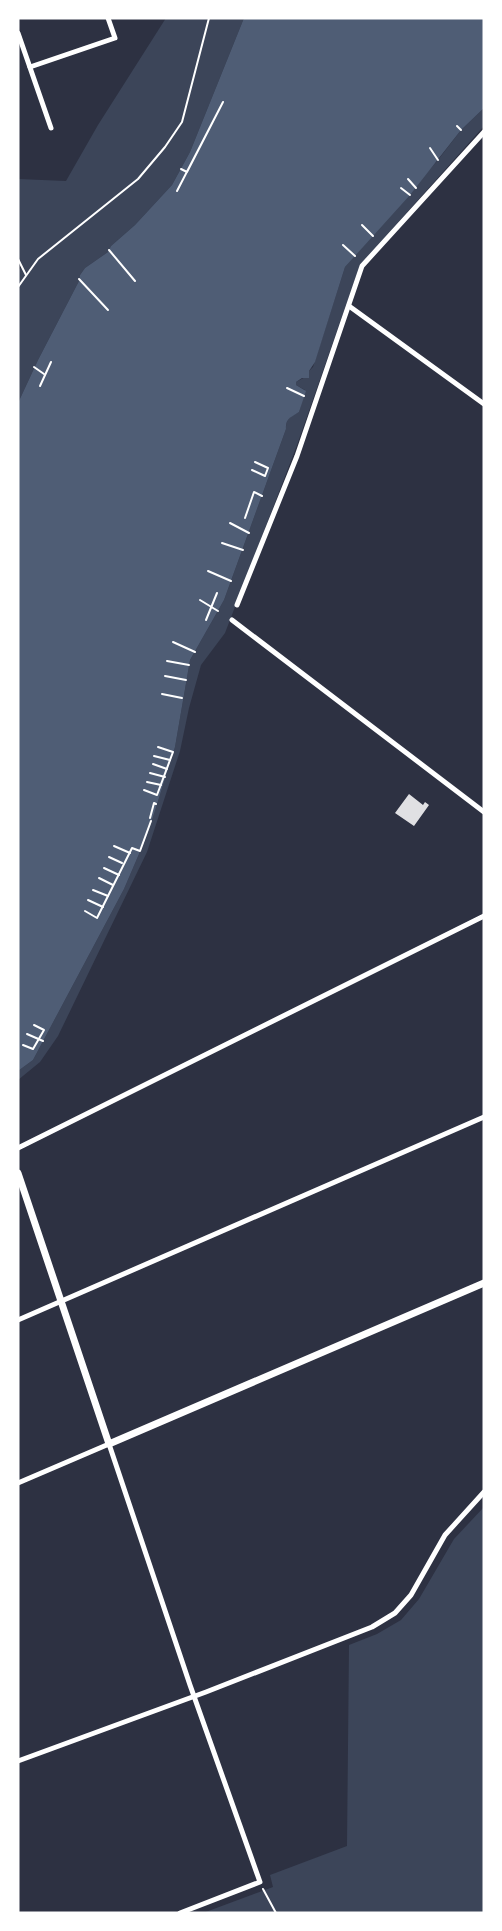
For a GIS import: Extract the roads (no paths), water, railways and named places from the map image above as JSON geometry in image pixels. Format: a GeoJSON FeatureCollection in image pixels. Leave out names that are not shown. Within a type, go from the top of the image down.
{"type":"FeatureCollection","features":[{"type":"Feature","properties":{"kind":"street"},"geometry":{"type":"LineString","coordinates":[[30,67],[115,38],[108,18]]}},
{"type":"Feature","properties":{"kind":"street"},"geometry":{"type":"LineString","coordinates":[[18,33],[51,128]]}},
{"type":"Feature","properties":{"kind":"street"},"geometry":{"type":"LineString","coordinates":[[237,604],[297,456],[362,266],[484,132]]}},
{"type":"Feature","properties":{"kind":"street"},"geometry":{"type":"LineString","coordinates":[[349,306],[484,404]]}},
{"type":"Feature","properties":{"kind":"street"},"geometry":{"type":"LineString","coordinates":[[232,620],[484,812]]}},
{"type":"Feature","properties":{"kind":"street"},"geometry":{"type":"LineString","coordinates":[[18,1148],[484,916]]}},
{"type":"Feature","properties":{"kind":"street"},"geometry":{"type":"LineString","coordinates":[[18,1320],[484,1117]]}},
{"type":"Feature","properties":{"kind":"street"},"geometry":{"type":"LineString","coordinates":[[18,1173],[194,1696],[260,1882],[180,1913]]}},
{"type":"Feature","properties":{"kind":"street"},"geometry":{"type":"LineString","coordinates":[[18,1483],[484,1283]]}},
{"type":"Feature","properties":{"kind":"street"},"geometry":{"type":"LineString","coordinates":[[18,1761],[349,1638],[372,1627],[395,1613],[411,1595],[453,1524],[484,1492]]}}]}
